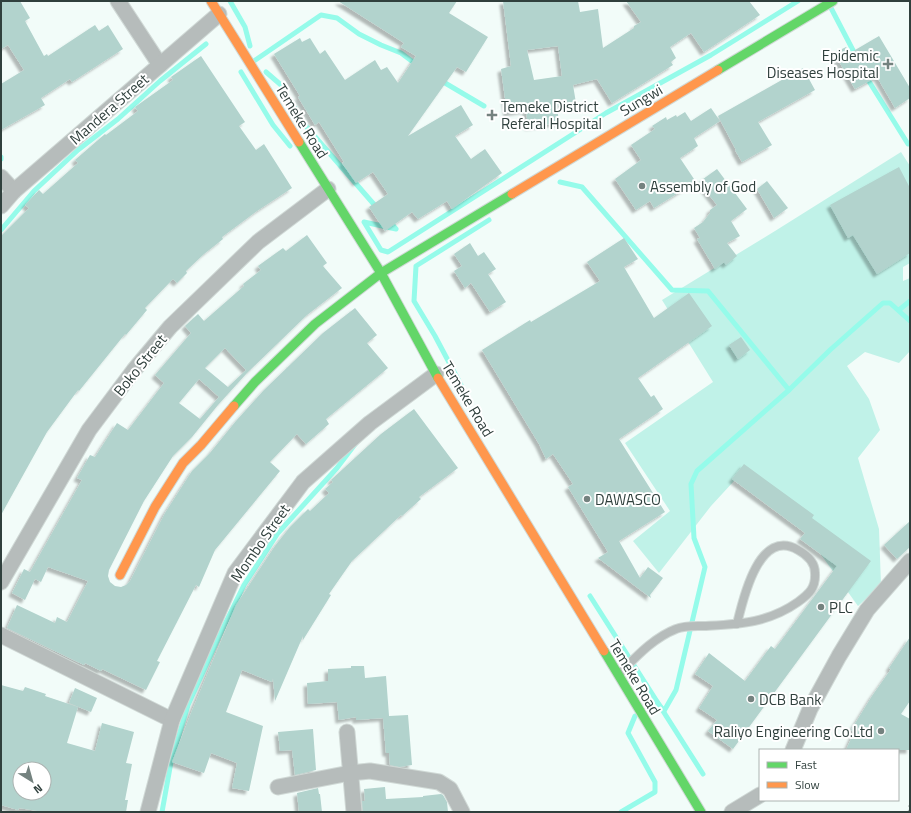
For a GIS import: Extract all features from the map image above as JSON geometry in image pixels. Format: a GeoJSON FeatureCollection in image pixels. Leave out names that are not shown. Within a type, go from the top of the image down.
{"type":"FeatureCollection","features":[{"type":"Feature","properties":{"kind":"street"},"geometry":{"type":"LineString","coordinates":[[118,1],[160,65]]}},
{"type":"Feature","properties":{"kind":"street","name":"Sungwi"},"geometry":{"type":"LineString","coordinates":[[120,575],[155,507],[183,463],[201,445],[255,382],[310,330],[381,273],[833,1]]}},
{"type":"Feature","properties":{"kind":"street","name":"Mandera Street"},"geometry":{"type":"LineString","coordinates":[[1,206],[14,191],[160,65],[215,7]]}},
{"type":"Feature","properties":{"kind":"street","name":"Temeke Road"},"geometry":{"type":"LineString","coordinates":[[215,7],[381,273],[436,374],[701,812]]}},
{"type":"Feature","properties":{"kind":"street"},"geometry":{"type":"LineString","coordinates":[[1,177],[14,191]]}},
{"type":"Feature","properties":{"kind":"street","name":"Boko Street"},"geometry":{"type":"LineString","coordinates":[[2,579],[89,430],[134,370],[166,332],[258,242],[328,189]]}},
{"type":"Feature","properties":{"kind":"street","name":"Mombo Street"},"geometry":{"type":"LineString","coordinates":[[148,812],[172,720],[235,573],[303,482],[370,423],[436,374]]}},
{"type":"Feature","properties":{"kind":"street"},"geometry":{"type":"LineString","coordinates":[[793,749],[810,708],[867,610],[910,561]]}},
{"type":"Feature","properties":{"kind":"street"},"geometry":{"type":"LineString","coordinates":[[1,634],[172,720]]}},
{"type":"Feature","properties":{"kind":"street"},"geometry":{"type":"LineString","coordinates":[[347,732],[354,812]]}},
{"type":"Feature","properties":{"kind":"street"},"geometry":{"type":"LineString","coordinates":[[278,786],[350,773],[370,771],[439,782],[450,789],[462,812]]}},
{"type":"Feature","properties":{"kind":"street"},"geometry":{"type":"LineString","coordinates":[[732,812],[759,796]]}},
{"type":"Feature","properties":{"kind":"lane"},"geometry":{"type":"LineString","coordinates":[[618,675],[650,644],[664,634],[677,628],[737,624],[762,620],[786,611],[806,596],[816,582],[815,570],[812,562],[806,554],[795,548],[785,546],[774,548],[763,556],[751,576],[737,624]]}},
{"type":"Feature","properties":{"kind":"path"},"geometry":{"type":"LineString","coordinates":[[909,812],[910,803]]}},
{"type":"Feature","properties":{"kind":"green space"},"geometry":{"type":"Polygon","coordinates":[[[901,152],[910,166],[910,263],[903,267],[903,281],[910,278],[910,351],[899,363],[865,352],[847,366],[869,399],[880,430],[858,458],[879,529],[881,585],[858,606],[773,488],[746,468],[711,506],[659,573],[633,541],[670,511],[625,443],[713,382],[662,300],[901,152]]]}},
{"type":"Feature","properties":{"kind":"building"},"geometry":{"type":"Polygon","coordinates":[[[1,1],[20,1],[30,18],[25,21],[44,56],[47,54],[48,56],[95,25],[99,31],[108,25],[123,49],[72,82],[70,79],[41,98],[45,105],[1,130],[1,84],[24,70],[8,45],[1,49],[1,1]]]}},
{"type":"Feature","properties":{"kind":"building"},"geometry":{"type":"Polygon","coordinates":[[[338,1],[457,1],[449,13],[488,37],[466,72],[457,67],[408,136],[461,105],[473,125],[455,136],[471,159],[485,149],[502,173],[452,209],[447,201],[418,219],[412,212],[385,231],[369,207],[388,194],[373,172],[356,183],[342,163],[344,162],[319,122],[315,125],[298,97],[300,96],[274,54],[300,38],[302,42],[310,38],[320,54],[325,50],[345,80],[375,60],[381,70],[387,67],[398,83],[416,56],[401,47],[404,43],[338,1]]]}},
{"type":"Feature","properties":{"kind":"building"},"geometry":{"type":"Polygon","coordinates":[[[503,1],[578,1],[580,12],[598,9],[603,48],[641,22],[626,1],[749,1],[760,15],[704,52],[691,33],[670,47],[676,58],[671,62],[673,65],[612,103],[597,79],[573,85],[576,103],[557,106],[559,123],[528,127],[526,110],[507,113],[501,69],[511,66],[503,1]],[[558,46],[527,50],[534,80],[562,76],[558,46]]]}},
{"type":"Feature","properties":{"kind":"building"},"geometry":{"type":"Polygon","coordinates":[[[879,36],[910,88],[910,98],[895,108],[877,77],[855,89],[834,53],[846,47],[850,53],[879,36]]]}},
{"type":"Feature","properties":{"kind":"building"},"geometry":{"type":"Polygon","coordinates":[[[201,56],[245,122],[239,126],[256,150],[264,144],[292,188],[257,211],[222,237],[223,239],[186,271],[187,273],[177,283],[173,279],[145,308],[147,310],[126,335],[125,334],[79,391],[78,390],[47,432],[1,515],[1,236],[29,208],[25,205],[39,190],[43,194],[78,163],[75,160],[105,134],[106,135],[138,111],[135,107],[173,80],[171,77],[201,56]]]}},
{"type":"Feature","properties":{"kind":"building"},"geometry":{"type":"Polygon","coordinates":[[[803,68],[815,90],[758,122],[772,145],[742,162],[718,116],[803,68]]]}},
{"type":"Feature","properties":{"kind":"building"},"geometry":{"type":"Polygon","coordinates":[[[711,108],[720,121],[694,138],[698,146],[680,158],[696,182],[654,208],[650,201],[636,210],[615,179],[641,160],[631,145],[655,129],[652,126],[666,117],[667,120],[676,115],[677,117],[685,112],[691,121],[711,108]]]}},
{"type":"Feature","properties":{"kind":"building"},"geometry":{"type":"Polygon","coordinates":[[[899,167],[910,188],[910,253],[877,274],[853,235],[848,238],[830,205],[899,167]]]}},
{"type":"Feature","properties":{"kind":"building"},"geometry":{"type":"Polygon","coordinates":[[[717,169],[747,209],[731,221],[740,236],[727,243],[737,256],[726,265],[724,262],[715,269],[697,239],[700,238],[694,228],[703,222],[710,213],[710,210],[717,205],[699,182],[717,169]]]}},
{"type":"Feature","properties":{"kind":"building"},"geometry":{"type":"Polygon","coordinates":[[[767,181],[788,208],[774,218],[757,189],[767,181]]]}},
{"type":"Feature","properties":{"kind":"building"},"geometry":{"type":"Polygon","coordinates":[[[307,235],[327,263],[323,266],[342,288],[307,315],[247,373],[192,437],[173,456],[144,501],[109,570],[108,576],[110,582],[115,586],[121,587],[130,581],[165,513],[192,471],[210,453],[264,390],[323,333],[355,308],[377,335],[367,343],[388,368],[326,419],[329,424],[306,444],[297,434],[270,462],[280,471],[215,550],[199,587],[196,585],[157,661],[160,662],[146,690],[102,669],[101,671],[85,663],[84,665],[7,628],[17,605],[55,623],[57,617],[67,622],[88,581],[48,567],[41,582],[35,579],[25,600],[12,593],[24,569],[30,572],[82,480],[77,478],[90,455],[95,457],[117,423],[128,430],[164,383],[155,375],[191,333],[185,326],[198,314],[204,321],[244,286],[243,284],[261,270],[258,266],[283,248],[286,251],[307,235]],[[225,348],[205,368],[228,387],[246,370],[225,348]],[[199,379],[179,403],[200,419],[219,397],[199,379]]]}},
{"type":"Feature","properties":{"kind":"building"},"geometry":{"type":"Polygon","coordinates":[[[624,238],[638,259],[624,267],[654,318],[689,293],[712,326],[638,378],[651,397],[654,395],[663,409],[619,439],[665,512],[619,541],[640,578],[648,567],[663,578],[650,595],[651,598],[598,558],[608,552],[568,487],[573,484],[553,454],[546,459],[539,444],[482,350],[530,320],[531,322],[600,281],[587,262],[624,238]]]}},
{"type":"Feature","properties":{"kind":"building"},"geometry":{"type":"Polygon","coordinates":[[[470,243],[478,256],[484,252],[496,269],[488,274],[506,302],[490,312],[471,283],[465,288],[454,271],[462,266],[454,254],[470,243]]]}},
{"type":"Feature","properties":{"kind":"building"},"geometry":{"type":"Polygon","coordinates":[[[741,337],[750,350],[738,359],[729,345],[741,337]]]}},
{"type":"Feature","properties":{"kind":"building"},"geometry":{"type":"Polygon","coordinates":[[[414,409],[458,468],[419,497],[421,499],[402,516],[401,515],[352,561],[329,594],[331,595],[303,640],[303,636],[275,701],[273,678],[272,682],[242,670],[226,712],[263,726],[249,791],[232,788],[237,763],[211,753],[204,773],[172,762],[236,605],[275,546],[290,527],[308,509],[310,511],[329,493],[325,489],[333,482],[331,480],[381,434],[414,409]]]}},
{"type":"Feature","properties":{"kind":"building"},"geometry":{"type":"Polygon","coordinates":[[[744,464],[814,515],[812,518],[871,561],[733,749],[708,731],[717,720],[699,708],[713,686],[695,674],[709,653],[745,681],[771,646],[775,649],[837,566],[800,539],[805,533],[732,479],[744,464]]]}},
{"type":"Feature","properties":{"kind":"building"},"geometry":{"type":"Polygon","coordinates":[[[910,521],[910,547],[897,559],[884,545],[910,521]]]}},
{"type":"Feature","properties":{"kind":"building"},"geometry":{"type":"Polygon","coordinates":[[[910,637],[910,701],[901,714],[910,719],[910,750],[846,749],[854,732],[851,730],[891,669],[889,668],[910,637]]]}},
{"type":"Feature","properties":{"kind":"building"},"geometry":{"type":"Polygon","coordinates":[[[351,666],[364,666],[365,678],[386,676],[389,716],[408,715],[412,765],[399,767],[390,765],[389,753],[386,753],[383,718],[356,720],[356,717],[339,720],[337,702],[308,704],[307,683],[328,681],[328,669],[351,668],[351,666]]]}},
{"type":"Feature","properties":{"kind":"building"},"geometry":{"type":"Polygon","coordinates":[[[1,685],[23,691],[25,687],[46,694],[45,696],[78,707],[67,743],[95,751],[102,723],[134,732],[126,763],[132,764],[125,800],[128,800],[126,812],[44,812],[19,808],[18,810],[1,805],[1,685]]]}},
{"type":"Feature","properties":{"kind":"building"},"geometry":{"type":"Polygon","coordinates":[[[75,688],[97,698],[91,712],[69,703],[75,688]]]}},
{"type":"Feature","properties":{"kind":"building"},"geometry":{"type":"Polygon","coordinates":[[[313,729],[316,770],[295,775],[292,750],[280,751],[278,732],[313,729]]]}},
{"type":"Feature","properties":{"kind":"building"},"geometry":{"type":"Polygon","coordinates":[[[385,787],[386,799],[423,797],[441,794],[447,802],[448,812],[363,812],[362,801],[365,801],[364,789],[385,787]]]}},
{"type":"Feature","properties":{"kind":"building"},"geometry":{"type":"Polygon","coordinates":[[[318,788],[322,812],[299,812],[297,793],[318,788]]]}},
{"type":"Feature","properties":{"kind":"waterway"},"geometry":{"type":"LineString","coordinates":[[230,1],[245,27],[250,46]]}},
{"type":"Feature","properties":{"kind":"waterway"},"geometry":{"type":"LineString","coordinates":[[389,221],[396,229],[364,222],[381,250],[388,252],[606,113],[711,55],[798,1]]}},
{"type":"Feature","properties":{"kind":"waterway"},"geometry":{"type":"LineString","coordinates":[[831,8],[856,56]]}},
{"type":"Feature","properties":{"kind":"waterway"},"geometry":{"type":"LineString","coordinates":[[254,61],[321,15],[337,18],[359,34],[401,53],[417,65]]}},
{"type":"Feature","properties":{"kind":"waterway"},"geometry":{"type":"LineString","coordinates":[[1,230],[34,191],[78,150],[118,119],[160,81],[206,44]]}},
{"type":"Feature","properties":{"kind":"waterway"},"geometry":{"type":"LineString","coordinates":[[241,72],[273,125],[290,146]]}},
{"type":"Feature","properties":{"kind":"waterway"},"geometry":{"type":"LineString","coordinates":[[266,72],[281,85],[304,124],[378,209]]}},
{"type":"Feature","properties":{"kind":"waterway"},"geometry":{"type":"LineString","coordinates":[[865,75],[908,144],[910,144]]}},
{"type":"Feature","properties":{"kind":"waterway"},"geometry":{"type":"LineString","coordinates":[[440,80],[484,106]]}},
{"type":"Feature","properties":{"kind":"waterway"},"geometry":{"type":"LineString","coordinates":[[560,182],[582,187],[672,290],[708,291],[789,390]]}},
{"type":"Feature","properties":{"kind":"waterway"},"geometry":{"type":"LineString","coordinates":[[461,385],[435,336],[414,301],[416,266],[489,220]]}},
{"type":"Feature","properties":{"kind":"waterway"},"geometry":{"type":"LineString","coordinates":[[899,310],[910,301]]}},
{"type":"Feature","properties":{"kind":"waterway"},"geometry":{"type":"LineString","coordinates":[[657,702],[664,711],[676,690],[705,567],[694,538],[691,484],[697,471],[789,390],[830,350],[883,303],[890,303],[910,321]]}},
{"type":"Feature","properties":{"kind":"waterway"},"geometry":{"type":"LineString","coordinates":[[162,812],[171,762],[188,705],[244,585],[278,533],[337,468],[356,443]]}},
{"type":"Feature","properties":{"kind":"waterway"},"geometry":{"type":"LineString","coordinates":[[590,596],[703,774]]}},
{"type":"Feature","properties":{"kind":"waterway"},"geometry":{"type":"LineString","coordinates":[[621,812],[655,792],[655,782],[628,733],[635,716]]}},
{"type":"Feature","properties":{"kind":"traffic: fast"},"geometry":{"type":"LineString","coordinates":[[718,70],[833,1]]}},
{"type":"Feature","properties":{"kind":"traffic: fast"},"geometry":{"type":"LineString","coordinates":[[299,142],[381,273],[438,378]]}},
{"type":"Feature","properties":{"kind":"traffic: fast"},"geometry":{"type":"LineString","coordinates":[[234,406],[255,382],[315,324],[381,273],[512,194]]}},
{"type":"Feature","properties":{"kind":"traffic: fast"},"geometry":{"type":"LineString","coordinates":[[604,651],[701,812]]}},
{"type":"Feature","properties":{"kind":"traffic: slow"},"geometry":{"type":"LineString","coordinates":[[211,1],[299,142]]}},
{"type":"Feature","properties":{"kind":"traffic: slow"},"geometry":{"type":"LineString","coordinates":[[512,194],[718,70]]}},
{"type":"Feature","properties":{"kind":"traffic: slow"},"geometry":{"type":"LineString","coordinates":[[438,378],[604,651]]}},
{"type":"Feature","properties":{"kind":"traffic: slow"},"geometry":{"type":"LineString","coordinates":[[120,575],[155,507],[183,463],[201,445],[234,406]]}},
{"type":"Feature","properties":{"kind":"place","name":"Epidemic Diseases Hospital"},"geometry":{"type":"Point","coordinates":[888,64]}},
{"type":"Feature","properties":{"kind":"place","name":"Temeke District Referal Hospital"},"geometry":{"type":"Point","coordinates":[492,115]}},
{"type":"Feature","properties":{"kind":"place","name":"Assembly of God"},"geometry":{"type":"Point","coordinates":[642,186]}},
{"type":"Feature","properties":{"kind":"place","name":"DAWASCO"},"geometry":{"type":"Point","coordinates":[587,499]}},
{"type":"Feature","properties":{"kind":"place","name":"PLC"},"geometry":{"type":"Point","coordinates":[821,607]}},
{"type":"Feature","properties":{"kind":"place","name":"DCB Bank"},"geometry":{"type":"Point","coordinates":[751,699]}},
{"type":"Feature","properties":{"kind":"place","name":"Raliyo Engineering Co.Ltd"},"geometry":{"type":"Point","coordinates":[881,731]}}]}
